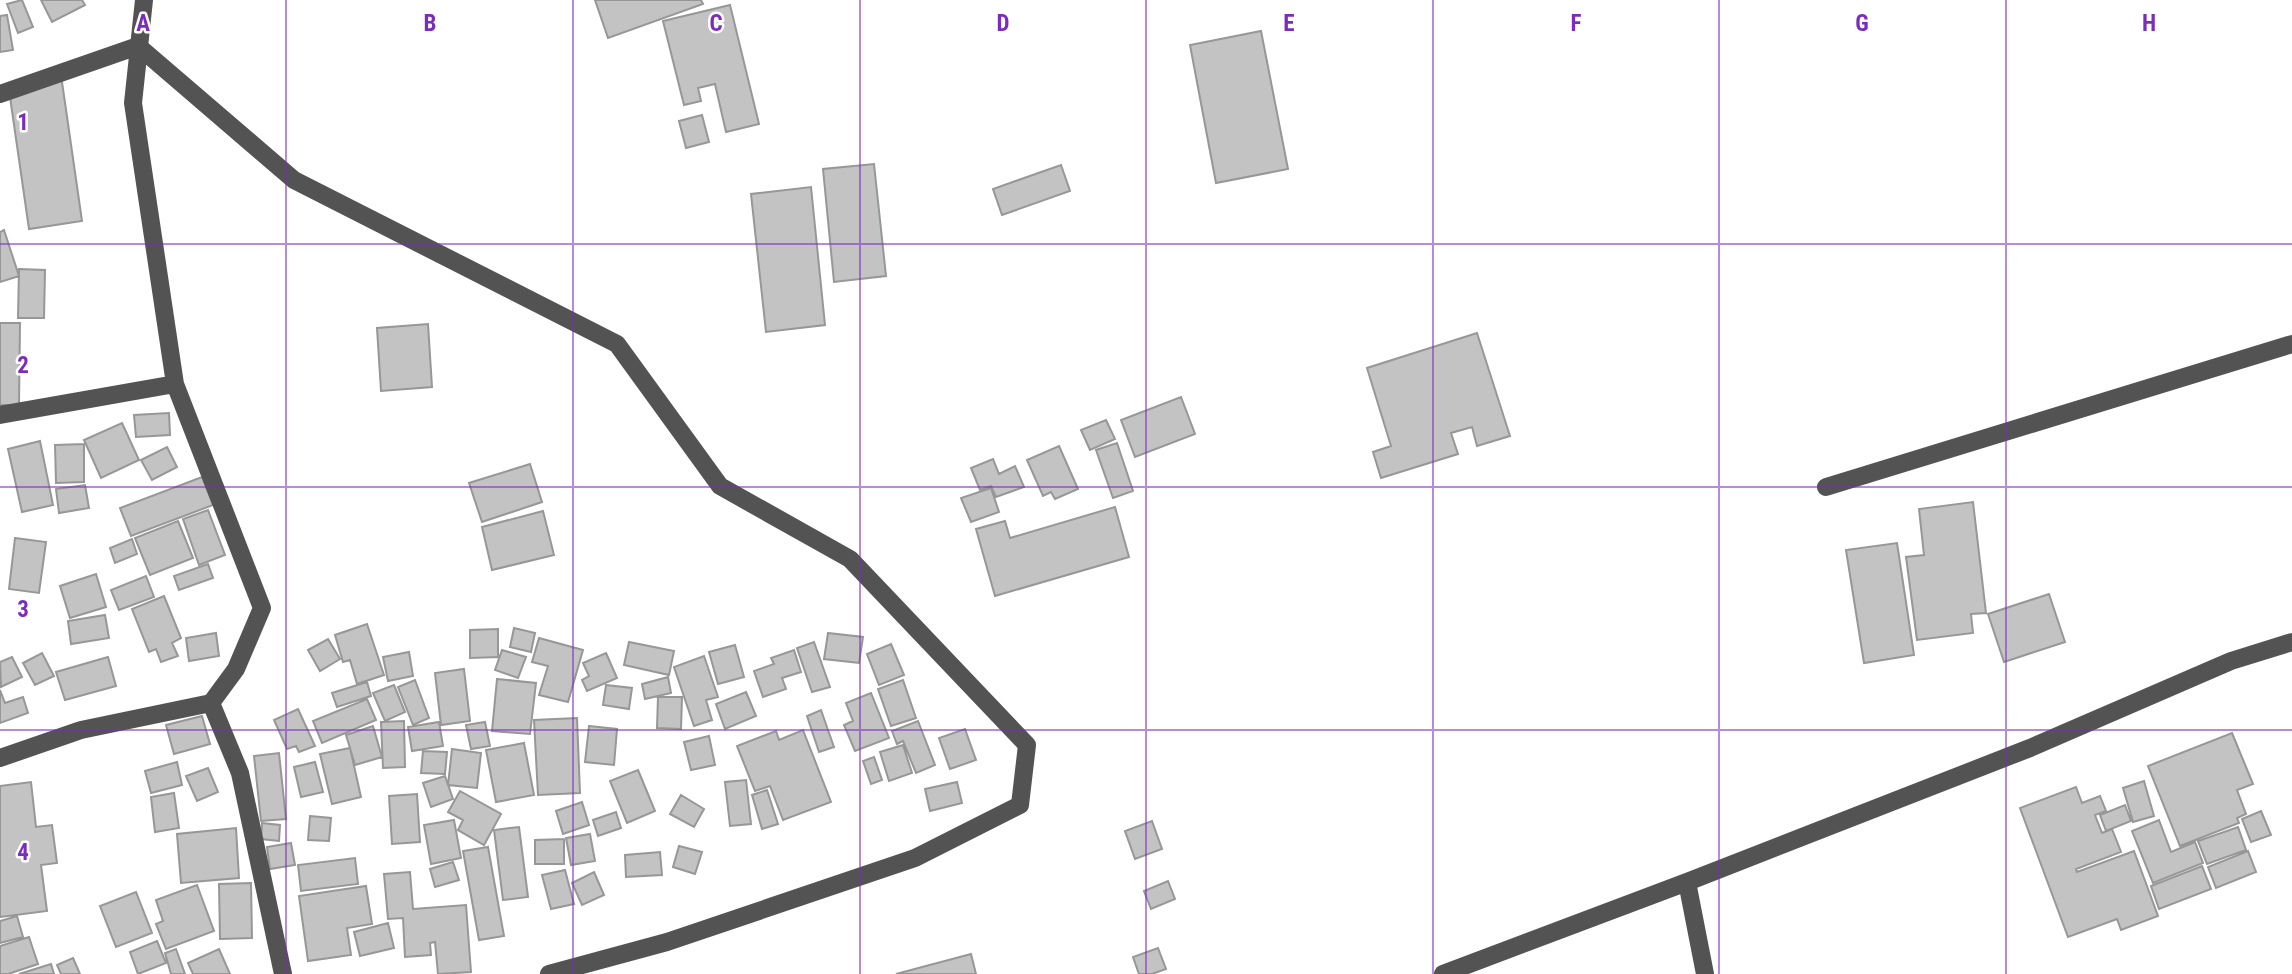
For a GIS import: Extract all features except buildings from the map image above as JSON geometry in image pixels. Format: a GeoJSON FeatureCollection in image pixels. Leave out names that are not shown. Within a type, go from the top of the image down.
{"type":"FeatureCollection","features":[{"type":"Feature","properties":{"kind":"street"},"geometry":{"type":"LineString","coordinates":[[0,758],[81,730],[211,703],[236,669],[262,608],[175,384],[134,103],[144,0]]}},
{"type":"Feature","properties":{"kind":"street"},"geometry":{"type":"LineString","coordinates":[[0,94],[138,46]]}},
{"type":"Feature","properties":{"kind":"street"},"geometry":{"type":"LineString","coordinates":[[138,46],[294,180],[617,344],[720,486],[850,559],[1027,745],[1020,805],[915,858],[667,942],[549,974]]}},
{"type":"Feature","properties":{"kind":"street"},"geometry":{"type":"LineString","coordinates":[[1826,486],[2292,344]]}},
{"type":"Feature","properties":{"kind":"street"},"geometry":{"type":"LineString","coordinates":[[0,415],[175,384]]}},
{"type":"Feature","properties":{"kind":"street"},"geometry":{"type":"LineString","coordinates":[[1443,974],[2030,748],[2231,661],[2292,642]]}},
{"type":"Feature","properties":{"kind":"street"},"geometry":{"type":"LineString","coordinates":[[211,703],[240,773],[283,974]]}},
{"type":"Feature","properties":{"kind":"street"},"geometry":{"type":"LineString","coordinates":[[1687,882],[1705,974]]}}]}
